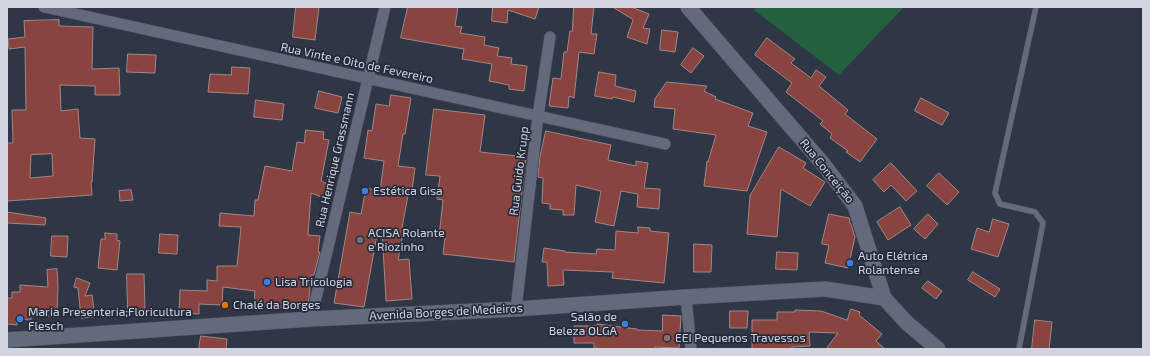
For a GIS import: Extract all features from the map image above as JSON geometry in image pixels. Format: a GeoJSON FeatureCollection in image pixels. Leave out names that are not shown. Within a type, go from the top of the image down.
{"type":"FeatureCollection","features":[{"type":"Feature","properties":{"kind":"main road","name":"Rua Conceição"},"geometry":{"type":"LineString","coordinates":[[688,7],[824,165],[855,206],[884,298],[907,323],[938,349]]}},
{"type":"Feature","properties":{"kind":"main road","name":"Avenida Borges de Medeiros"},"geometry":{"type":"LineString","coordinates":[[7,340],[311,319],[516,309],[825,289],[884,298]]}},
{"type":"Feature","properties":{"kind":"street","name":"Rua Vinte e Oito de Fevereiro"},"geometry":{"type":"LineString","coordinates":[[44,7],[665,144]]}},
{"type":"Feature","properties":{"kind":"street","name":"Rua Henrique Grassmann"},"geometry":{"type":"LineString","coordinates":[[311,319],[384,7]]}},
{"type":"Feature","properties":{"kind":"street","name":"Rua Guido Krupp"},"geometry":{"type":"LineString","coordinates":[[516,309],[538,116],[550,37]]}},
{"type":"Feature","properties":{"kind":"street"},"geometry":{"type":"LineString","coordinates":[[686,297],[690,349]]}},
{"type":"Feature","properties":{"kind":"lane"},"geometry":{"type":"LineString","coordinates":[[1020,349],[1044,222],[1035,212],[1000,204],[995,193],[1036,7]]}},
{"type":"Feature","properties":{"kind":"green space"},"geometry":{"type":"Polygon","coordinates":[[[756,7],[904,7],[839,75],[754,10],[756,7]]]}},
{"type":"Feature","properties":{"kind":"building"},"geometry":{"type":"Polygon","coordinates":[[[296,7],[319,7],[315,40],[293,37],[296,7]]]}},
{"type":"Feature","properties":{"kind":"building"},"geometry":{"type":"Polygon","coordinates":[[[408,7],[458,7],[455,26],[462,27],[460,33],[485,37],[484,45],[499,48],[497,56],[512,58],[511,64],[527,66],[524,91],[509,89],[509,85],[489,81],[492,64],[462,59],[464,49],[401,38],[408,7]]]}},
{"type":"Feature","properties":{"kind":"building"},"geometry":{"type":"Polygon","coordinates":[[[493,7],[539,7],[535,19],[508,10],[507,23],[492,21],[493,7]]]}},
{"type":"Feature","properties":{"kind":"building"},"geometry":{"type":"Polygon","coordinates":[[[574,7],[594,7],[591,34],[597,34],[594,54],[579,52],[574,98],[569,96],[568,108],[549,106],[553,78],[561,79],[564,52],[567,52],[570,31],[572,31],[574,7]]]}},
{"type":"Feature","properties":{"kind":"building"},"geometry":{"type":"Polygon","coordinates":[[[613,7],[631,7],[649,14],[643,28],[650,29],[647,44],[627,37],[633,20],[613,7]]]}},
{"type":"Feature","properties":{"kind":"building"},"geometry":{"type":"Polygon","coordinates":[[[59,20],[59,26],[93,27],[92,69],[119,68],[120,95],[95,95],[95,86],[60,85],[61,111],[78,109],[80,138],[95,139],[91,182],[92,195],[7,201],[7,143],[13,143],[12,110],[26,110],[25,47],[9,49],[8,39],[25,37],[24,21],[59,20]],[[52,154],[31,155],[30,178],[53,176],[52,154]]]}},
{"type":"Feature","properties":{"kind":"building"},"geometry":{"type":"Polygon","coordinates":[[[662,30],[678,32],[675,52],[660,50],[662,30]]]}},
{"type":"Feature","properties":{"kind":"building"},"geometry":{"type":"Polygon","coordinates":[[[767,38],[795,59],[791,63],[811,78],[816,70],[826,77],[819,86],[848,110],[845,114],[877,139],[860,162],[830,138],[832,134],[820,124],[823,121],[786,92],[792,83],[755,55],[767,38]]]}},
{"type":"Feature","properties":{"kind":"building"},"geometry":{"type":"Polygon","coordinates":[[[693,48],[704,56],[691,73],[681,65],[693,48]]]}},
{"type":"Feature","properties":{"kind":"building"},"geometry":{"type":"Polygon","coordinates":[[[128,54],[156,55],[155,73],[127,72],[128,54]]]}},
{"type":"Feature","properties":{"kind":"building"},"geometry":{"type":"Polygon","coordinates":[[[232,67],[250,68],[248,94],[208,92],[210,74],[231,75],[232,67]]]}},
{"type":"Feature","properties":{"kind":"building"},"geometry":{"type":"Polygon","coordinates":[[[599,72],[616,75],[615,86],[636,91],[634,102],[613,97],[612,99],[595,96],[599,72]]]}},
{"type":"Feature","properties":{"kind":"building"},"geometry":{"type":"Polygon","coordinates":[[[667,82],[707,86],[704,91],[716,97],[715,99],[753,113],[748,126],[767,132],[747,191],[704,186],[707,161],[708,162],[716,135],[673,129],[675,109],[654,107],[655,99],[667,82]]]}},
{"type":"Feature","properties":{"kind":"building"},"geometry":{"type":"Polygon","coordinates":[[[319,91],[342,97],[338,113],[315,108],[319,91]]]}},
{"type":"Feature","properties":{"kind":"building"},"geometry":{"type":"Polygon","coordinates":[[[391,95],[411,98],[398,166],[415,168],[412,190],[409,190],[398,260],[409,259],[412,299],[386,301],[382,229],[378,229],[364,307],[334,303],[350,212],[361,214],[366,188],[380,191],[384,161],[364,158],[368,130],[372,131],[376,104],[389,106],[391,95]]]}},
{"type":"Feature","properties":{"kind":"building"},"geometry":{"type":"Polygon","coordinates":[[[921,98],[949,113],[942,125],[915,111],[921,98]]]}},
{"type":"Feature","properties":{"kind":"building"},"geometry":{"type":"Polygon","coordinates":[[[256,100],[284,104],[282,120],[254,117],[256,100]]]}},
{"type":"Feature","properties":{"kind":"building"},"geometry":{"type":"Polygon","coordinates":[[[434,109],[485,115],[480,152],[526,157],[514,262],[443,254],[445,238],[439,237],[443,200],[437,199],[440,176],[426,175],[434,109]]]}},
{"type":"Feature","properties":{"kind":"building"},"geometry":{"type":"Polygon","coordinates":[[[306,130],[324,132],[323,139],[329,140],[321,181],[330,185],[324,198],[311,193],[308,235],[320,236],[318,252],[320,252],[314,275],[311,275],[309,298],[306,310],[254,305],[255,291],[223,287],[222,305],[199,304],[199,314],[179,313],[180,290],[207,291],[207,280],[217,281],[217,266],[237,266],[241,227],[219,226],[220,213],[254,216],[255,200],[258,200],[265,166],[292,171],[297,142],[304,143],[306,130]]]}},
{"type":"Feature","properties":{"kind":"building"},"geometry":{"type":"Polygon","coordinates":[[[546,131],[611,145],[608,160],[636,166],[636,161],[648,163],[644,188],[660,189],[659,209],[637,207],[638,194],[621,191],[614,226],[595,222],[601,191],[576,185],[574,215],[563,215],[563,210],[550,209],[550,204],[542,203],[543,178],[538,177],[540,157],[546,131]]]}},
{"type":"Feature","properties":{"kind":"building"},"geometry":{"type":"Polygon","coordinates":[[[779,147],[806,163],[803,168],[825,182],[810,206],[781,189],[777,237],[747,234],[750,196],[779,147]]]}},
{"type":"Feature","properties":{"kind":"building"},"geometry":{"type":"Polygon","coordinates":[[[891,163],[917,191],[906,201],[891,185],[884,192],[873,180],[891,163]]]}},
{"type":"Feature","properties":{"kind":"building"},"geometry":{"type":"Polygon","coordinates":[[[939,173],[959,192],[947,205],[927,186],[939,173]]]}},
{"type":"Feature","properties":{"kind":"building"},"geometry":{"type":"Polygon","coordinates":[[[131,190],[133,200],[120,201],[119,191],[131,190]]]}},
{"type":"Feature","properties":{"kind":"building"},"geometry":{"type":"Polygon","coordinates":[[[900,207],[911,225],[888,240],[877,222],[900,207]]]}},
{"type":"Feature","properties":{"kind":"building"},"geometry":{"type":"Polygon","coordinates":[[[7,212],[46,218],[45,225],[7,223],[7,212]]]}},
{"type":"Feature","properties":{"kind":"building"},"geometry":{"type":"Polygon","coordinates":[[[829,214],[849,218],[855,237],[848,268],[825,263],[829,245],[822,244],[829,214]]]}},
{"type":"Feature","properties":{"kind":"building"},"geometry":{"type":"Polygon","coordinates":[[[928,214],[938,224],[925,239],[914,229],[928,214]]]}},
{"type":"Feature","properties":{"kind":"building"},"geometry":{"type":"Polygon","coordinates":[[[993,219],[1009,224],[998,257],[971,249],[977,228],[989,232],[993,219]]]}},
{"type":"Feature","properties":{"kind":"building"},"geometry":{"type":"Polygon","coordinates":[[[638,227],[650,228],[650,231],[669,233],[664,283],[612,278],[613,272],[563,270],[564,285],[548,286],[547,262],[542,262],[544,248],[565,252],[596,254],[597,249],[615,250],[616,231],[638,233],[638,227]]]}},
{"type":"Feature","properties":{"kind":"building"},"geometry":{"type":"Polygon","coordinates":[[[105,233],[117,234],[117,240],[120,241],[117,270],[98,268],[101,239],[105,239],[105,233]]]}},
{"type":"Feature","properties":{"kind":"building"},"geometry":{"type":"Polygon","coordinates":[[[160,234],[178,235],[177,254],[159,253],[160,234]]]}},
{"type":"Feature","properties":{"kind":"building"},"geometry":{"type":"Polygon","coordinates":[[[52,236],[68,236],[67,257],[51,256],[52,236]]]}},
{"type":"Feature","properties":{"kind":"building"},"geometry":{"type":"Polygon","coordinates":[[[694,244],[712,245],[711,272],[694,272],[694,244]]]}},
{"type":"Feature","properties":{"kind":"building"},"geometry":{"type":"Polygon","coordinates":[[[777,252],[798,253],[797,270],[776,269],[777,252]]]}},
{"type":"Feature","properties":{"kind":"building"},"geometry":{"type":"Polygon","coordinates":[[[57,269],[57,317],[31,316],[31,320],[17,319],[17,325],[7,324],[7,298],[12,298],[12,292],[20,292],[20,285],[48,287],[47,270],[57,269]]]}},
{"type":"Feature","properties":{"kind":"building"},"geometry":{"type":"Polygon","coordinates":[[[973,272],[1000,289],[995,297],[968,280],[973,272]]]}},
{"type":"Feature","properties":{"kind":"building"},"geometry":{"type":"Polygon","coordinates":[[[127,274],[144,274],[145,310],[128,310],[127,274]]]}},
{"type":"Feature","properties":{"kind":"building"},"geometry":{"type":"Polygon","coordinates":[[[77,278],[90,283],[85,296],[92,295],[95,317],[81,318],[78,288],[74,287],[77,278]]]}},
{"type":"Feature","properties":{"kind":"building"},"geometry":{"type":"Polygon","coordinates":[[[928,281],[942,291],[936,299],[922,288],[928,281]]]}},
{"type":"Feature","properties":{"kind":"building"},"geometry":{"type":"Polygon","coordinates":[[[851,309],[860,312],[859,315],[882,334],[876,341],[885,349],[826,349],[838,333],[809,332],[810,346],[792,347],[792,349],[752,349],[752,320],[777,320],[777,312],[795,312],[795,310],[821,311],[847,320],[851,309]]]}},
{"type":"Feature","properties":{"kind":"building"},"geometry":{"type":"Polygon","coordinates":[[[730,311],[748,311],[747,328],[730,328],[730,311]]]}},
{"type":"Feature","properties":{"kind":"building"},"geometry":{"type":"Polygon","coordinates":[[[663,315],[681,316],[679,348],[655,347],[655,349],[601,349],[594,348],[594,343],[574,343],[574,326],[597,326],[597,324],[637,330],[662,331],[663,315]]]}},
{"type":"Feature","properties":{"kind":"building"},"geometry":{"type":"Polygon","coordinates":[[[1035,320],[1052,322],[1049,349],[1032,349],[1035,320]]]}},
{"type":"Feature","properties":{"kind":"building"},"geometry":{"type":"Polygon","coordinates":[[[201,336],[227,339],[226,349],[199,349],[201,336]]]}},
{"type":"Feature","properties":{"kind":"place","name":"Estética Gisa"},"geometry":{"type":"Point","coordinates":[365,191]}},
{"type":"Feature","properties":{"kind":"place","name":"ACISA Rolante e Riozinho"},"geometry":{"type":"Point","coordinates":[360,240]}},
{"type":"Feature","properties":{"kind":"place","name":"Auto Elétrica Rolantense"},"geometry":{"type":"Point","coordinates":[850,263]}},
{"type":"Feature","properties":{"kind":"place","name":"Lisa Tricologia"},"geometry":{"type":"Point","coordinates":[267,282]}},
{"type":"Feature","properties":{"kind":"place","name":"Chalé da Borges"},"geometry":{"type":"Point","coordinates":[225,305]}},
{"type":"Feature","properties":{"kind":"place","name":"Maria Presenteria;Floricultura Flesch"},"geometry":{"type":"Point","coordinates":[20,319]}},
{"type":"Feature","properties":{"kind":"place","name":"Salão de Beleza OLGA"},"geometry":{"type":"Point","coordinates":[625,324]}},
{"type":"Feature","properties":{"kind":"place","name":"EEI Pequenos Travessos"},"geometry":{"type":"Point","coordinates":[667,338]}}]}
